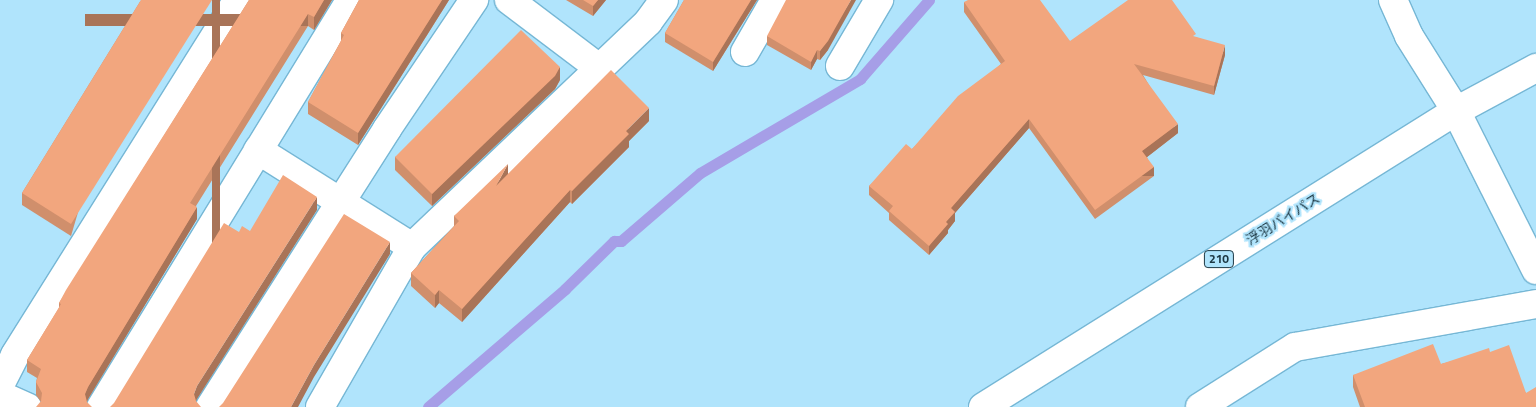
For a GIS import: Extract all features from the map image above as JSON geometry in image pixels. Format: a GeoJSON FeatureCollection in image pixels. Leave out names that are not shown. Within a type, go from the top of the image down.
{"type":"FeatureCollection","features":[{"type":"Feature","properties":{"kind":"main road"},"geometry":{"type":"LineString","coordinates":[[0,385],[15,355],[238,0]]}},
{"type":"Feature","properties":{"kind":"main road"},"geometry":{"type":"LineString","coordinates":[[101,407],[350,0]]}},
{"type":"Feature","properties":{"kind":"main road"},"geometry":{"type":"LineString","coordinates":[[210,407],[341,202],[474,0]]}},
{"type":"Feature","properties":{"kind":"main road"},"geometry":{"type":"LineString","coordinates":[[509,0],[599,68]]}},
{"type":"Feature","properties":{"kind":"main road"},"geometry":{"type":"LineString","coordinates":[[320,407],[412,247],[648,22],[664,0]]}},
{"type":"Feature","properties":{"kind":"main road"},"geometry":{"type":"LineString","coordinates":[[745,52],[775,0]]}},
{"type":"Feature","properties":{"kind":"main road"},"geometry":{"type":"LineString","coordinates":[[840,66],[879,0]]}},
{"type":"Feature","properties":{"kind":"main road"},"geometry":{"type":"LineString","coordinates":[[1393,0],[1409,36],[1456,111],[1536,270]]}},
{"type":"Feature","properties":{"kind":"main road","name":"浮羽バイパス"},"geometry":{"type":"LineString","coordinates":[[983,407],[1456,111],[1536,68]]}},
{"type":"Feature","properties":{"kind":"main road"},"geometry":{"type":"LineString","coordinates":[[258,150],[412,247]]}},
{"type":"Feature","properties":{"kind":"main road"},"geometry":{"type":"LineString","coordinates":[[1200,407],[1295,347],[1536,304]]}},
{"type":"Feature","properties":{"kind":"main road"},"geometry":{"type":"LineString","coordinates":[[0,395],[27,407]]}},
{"type":"Feature","properties":{"kind":"building"},"geometry":{"type":"Polygon","coordinates":[[[141,0],[212,0],[71,224],[22,193],[141,0]]]}},
{"type":"Feature","properties":{"kind":"building"},"geometry":{"type":"Polygon","coordinates":[[[249,0],[324,0],[314,17],[308,14],[190,203],[197,207],[88,387],[85,394],[87,402],[92,407],[36,407],[41,401],[42,393],[36,382],[41,369],[27,360],[61,304],[59,303],[66,290],[249,0]]]}},
{"type":"Feature","properties":{"kind":"building"},"geometry":{"type":"Polygon","coordinates":[[[359,0],[442,0],[358,133],[308,102],[344,35],[341,33],[359,0]]]}},
{"type":"Feature","properties":{"kind":"building"},"geometry":{"type":"Polygon","coordinates":[[[583,0],[598,0],[593,6],[583,0]]]}},
{"type":"Feature","properties":{"kind":"building"},"geometry":{"type":"Polygon","coordinates":[[[684,0],[751,0],[713,62],[665,33],[684,0]]]}},
{"type":"Feature","properties":{"kind":"building"},"geometry":{"type":"Polygon","coordinates":[[[786,0],[851,0],[828,41],[820,51],[817,50],[811,62],[767,36],[786,0]]]}},
{"type":"Feature","properties":{"kind":"building"},"geometry":{"type":"Polygon","coordinates":[[[968,0],[1040,0],[1070,41],[1128,0],[1172,0],[1196,34],[1193,36],[1225,45],[1214,86],[1134,64],[1178,124],[1142,151],[1154,167],[1095,210],[1029,119],[951,208],[955,212],[946,222],[948,224],[929,246],[889,211],[893,206],[869,186],[906,144],[912,149],[958,96],[1005,61],[964,2],[968,0]]]}},
{"type":"Feature","properties":{"kind":"building"},"geometry":{"type":"Polygon","coordinates":[[[521,30],[560,67],[555,76],[432,194],[395,157],[521,30]]]}},
{"type":"Feature","properties":{"kind":"building"},"geometry":{"type":"Polygon","coordinates":[[[611,70],[649,108],[626,131],[629,134],[572,191],[570,190],[462,309],[439,290],[435,295],[411,273],[459,221],[454,216],[508,164],[496,186],[611,70]]]}},
{"type":"Feature","properties":{"kind":"building"},"geometry":{"type":"Polygon","coordinates":[[[283,175],[317,197],[197,386],[194,394],[196,401],[201,407],[110,407],[224,223],[239,232],[242,226],[250,231],[283,175]]]}},
{"type":"Feature","properties":{"kind":"building"},"geometry":{"type":"Polygon","coordinates":[[[344,214],[390,242],[314,365],[291,407],[219,407],[223,403],[344,214]]]}},
{"type":"Feature","properties":{"kind":"building"},"geometry":{"type":"Polygon","coordinates":[[[1433,344],[1441,364],[1489,348],[1490,352],[1509,345],[1526,393],[1536,387],[1536,407],[1365,407],[1353,375],[1433,344]]]}},
{"type":"Feature","properties":{"kind":"waterway"},"geometry":{"type":"LineString","coordinates":[[428,407],[565,289],[614,241],[621,241],[700,173],[860,79],[929,0]]}}]}
